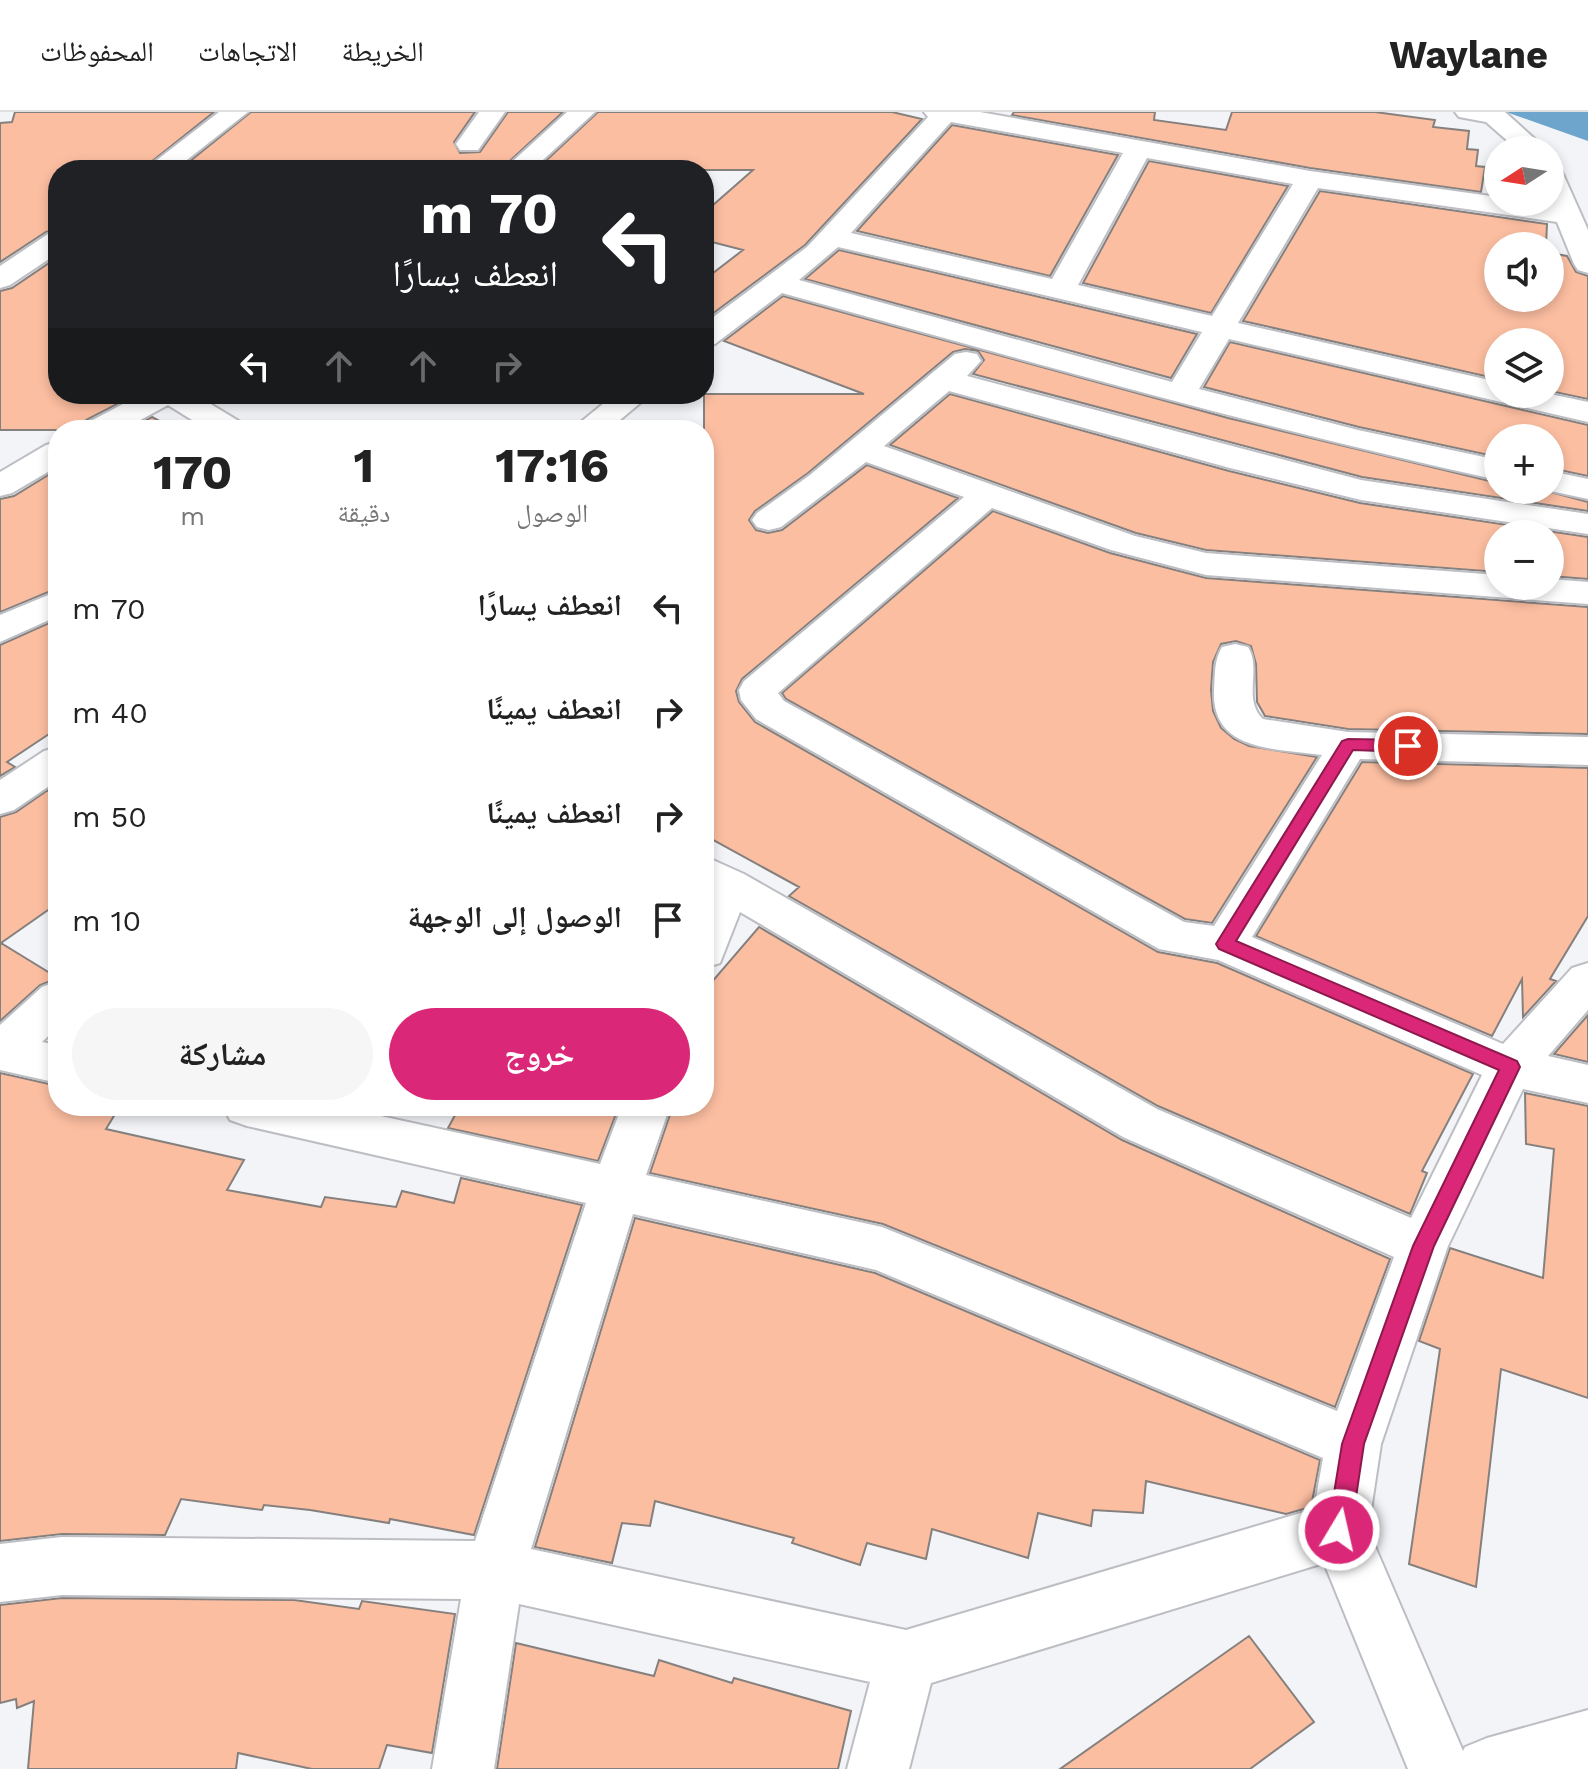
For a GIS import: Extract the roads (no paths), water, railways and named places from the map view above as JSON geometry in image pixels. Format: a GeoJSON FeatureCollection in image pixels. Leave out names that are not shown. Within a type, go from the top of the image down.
{"type":"FeatureCollection","features":[{"type":"Feature","properties":{"kind":"street"},"geometry":{"type":"LineString","coordinates":[[170,160],[235,112]]}},
{"type":"Feature","properties":{"kind":"street"},"geometry":{"type":"LineString","coordinates":[[469,144],[492,112]]}},
{"type":"Feature","properties":{"kind":"street"},"geometry":{"type":"LineString","coordinates":[[527,160],[582,112]]}},
{"type":"Feature","properties":{"kind":"street"},"geometry":{"type":"LineString","coordinates":[[937,112],[1310,179],[1565,215]]}},
{"type":"Feature","properties":{"kind":"street"},"geometry":{"type":"LineString","coordinates":[[1468,112],[1494,116],[1518,136]]}},
{"type":"Feature","properties":{"kind":"street"},"geometry":{"type":"LineString","coordinates":[[714,330],[817,253],[945,113]]}},
{"type":"Feature","properties":{"kind":"street"},"geometry":{"type":"LineString","coordinates":[[1061,289],[1140,147]]}},
{"type":"Feature","properties":{"kind":"street"},"geometry":{"type":"LineString","coordinates":[[1180,394],[1310,179]]}},
{"type":"Feature","properties":{"kind":"street"},"geometry":{"type":"LineString","coordinates":[[1564,212],[1588,264]]}},
{"type":"Feature","properties":{"kind":"street"},"geometry":{"type":"LineString","coordinates":[[831,237],[1484,389]]}},
{"type":"Feature","properties":{"kind":"street"},"geometry":{"type":"LineString","coordinates":[[0,279],[48,247]]}},
{"type":"Feature","properties":{"kind":"street"},"geometry":{"type":"LineString","coordinates":[[777,283],[1180,394],[1356,439],[1484,467]]}},
{"type":"Feature","properties":{"kind":"street"},"geometry":{"type":"LineString","coordinates":[[769,520],[861,449],[988,341]]}},
{"type":"Feature","properties":{"kind":"street"},"geometry":{"type":"LineString","coordinates":[[945,380],[1361,490],[1588,524]]}},
{"type":"Feature","properties":{"kind":"street"},"geometry":{"type":"LineString","coordinates":[[118,420],[149,404]]}},
{"type":"Feature","properties":{"kind":"street"},"geometry":{"type":"LineString","coordinates":[[186,404],[214,420]]}},
{"type":"Feature","properties":{"kind":"street"},"geometry":{"type":"LineString","coordinates":[[600,420],[622,404]]}},
{"type":"Feature","properties":{"kind":"street"},"geometry":{"type":"LineString","coordinates":[[1564,407],[1588,412]]}},
{"type":"Feature","properties":{"kind":"street"},"geometry":{"type":"LineString","coordinates":[[861,449],[1123,543],[1206,564],[1484,585]]}},
{"type":"Feature","properties":{"kind":"street"},"geometry":{"type":"LineString","coordinates":[[0,486],[48,458]]}},
{"type":"Feature","properties":{"kind":"street"},"geometry":{"type":"LineString","coordinates":[[1564,484],[1588,489]]}},
{"type":"Feature","properties":{"kind":"street"},"geometry":{"type":"LineString","coordinates":[[988,494],[758,690],[760,700],[770,710],[1175,937],[1225,944],[1510,1067],[1588,1084]]}},
{"type":"Feature","properties":{"kind":"street"},"geometry":{"type":"LineString","coordinates":[[1564,591],[1588,593]]}},
{"type":"Feature","properties":{"kind":"street"},"geometry":{"type":"LineString","coordinates":[[0,630],[48,607]]}},
{"type":"Feature","properties":{"kind":"street"},"geometry":{"type":"LineString","coordinates":[[1235,656],[1233,700],[1238,718],[1251,731],[1348,745],[1588,751]]}},
{"type":"Feature","properties":{"kind":"street"},"geometry":{"type":"LineString","coordinates":[[1225,944],[1348,745]]}},
{"type":"Feature","properties":{"kind":"street"},"geometry":{"type":"LineString","coordinates":[[0,800],[48,768]]}},
{"type":"Feature","properties":{"kind":"street"},"geometry":{"type":"LineString","coordinates":[[716,878],[1140,1123],[1423,1246]]}},
{"type":"Feature","properties":{"kind":"street"},"geometry":{"type":"LineString","coordinates":[[1439,1769],[1339,1530],[1353,1444],[1423,1246],[1510,1067],[1588,980]]}},
{"type":"Feature","properties":{"kind":"street"},"geometry":{"type":"LineString","coordinates":[[0,1052],[48,1008]]}},
{"type":"Feature","properties":{"kind":"street"},"geometry":{"type":"LineString","coordinates":[[0,1052],[48,1062]]}},
{"type":"Feature","properties":{"kind":"street"},"geometry":{"type":"LineString","coordinates":[[292,1116],[882,1249],[1353,1444]]}},
{"type":"Feature","properties":{"kind":"street"},"geometry":{"type":"LineString","coordinates":[[463,1769],[495,1570],[616,1188],[642,1116]]}},
{"type":"Feature","properties":{"kind":"street"},"geometry":{"type":"LineString","coordinates":[[0,1573],[62,1566],[495,1570],[906,1660],[1339,1530]]}},
{"type":"Feature","properties":{"kind":"street"},"geometry":{"type":"LineString","coordinates":[[878,1769],[906,1660]]}},
{"type":"Feature","properties":{"kind":"street"},"geometry":{"type":"LineString","coordinates":[[1487,1769],[1588,1741]]}},
{"type":"Feature","properties":{"kind":"water"},"geometry":{"type":"Polygon","coordinates":[[[1506,112],[1588,112],[1588,141],[1506,112]]]}}]}
